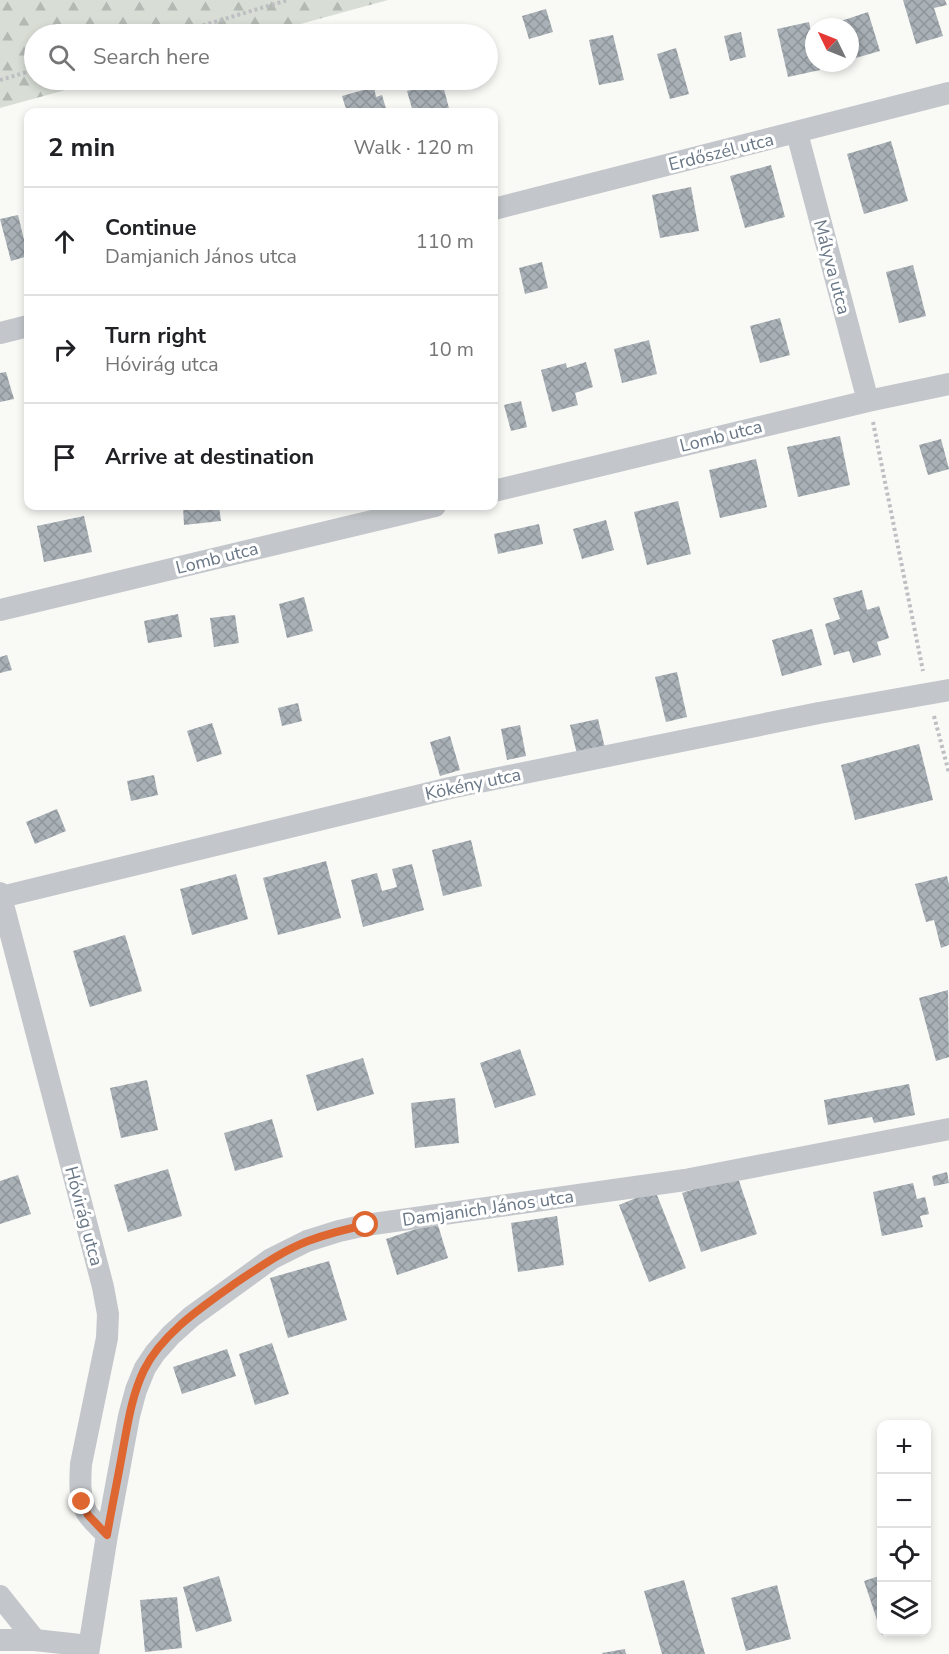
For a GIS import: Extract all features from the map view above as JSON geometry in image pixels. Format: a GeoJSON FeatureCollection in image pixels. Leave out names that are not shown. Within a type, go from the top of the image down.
{"type":"FeatureCollection","features":[{"type":"Feature","properties":{"kind":"street","name":"Erdőszél utca"},"geometry":{"type":"LineString","coordinates":[[498,208],[949,93]]}},
{"type":"Feature","properties":{"kind":"street","name":"Mályva utca"},"geometry":{"type":"LineString","coordinates":[[797,133],[868,401]]}},
{"type":"Feature","properties":{"kind":"street"},"geometry":{"type":"LineString","coordinates":[[0,333],[24,327]]}},
{"type":"Feature","properties":{"kind":"street","name":"Lomb utca"},"geometry":{"type":"LineString","coordinates":[[498,490],[868,401],[949,384]]}},
{"type":"Feature","properties":{"kind":"street","name":"Lomb utca"},"geometry":{"type":"LineString","coordinates":[[0,610],[418,510]]}},
{"type":"Feature","properties":{"kind":"street","name":"Kökény utca"},"geometry":{"type":"LineString","coordinates":[[0,895],[450,788],[938,692]]}},
{"type":"Feature","properties":{"kind":"street","name":"Hóvirág utca"},"geometry":{"type":"LineString","coordinates":[[0,895],[103,1287],[108,1314],[107,1338],[81,1464],[80,1485],[82,1502],[88,1515],[107,1535]]}},
{"type":"Feature","properties":{"kind":"street","name":"Damjanich János utca"},"geometry":{"type":"LineString","coordinates":[[89,1650],[107,1535],[134,1399],[145,1368],[155,1353],[190,1317],[272,1258],[307,1241],[366,1225],[685,1180],[949,1129]]}},
{"type":"Feature","properties":{"kind":"street"},"geometry":{"type":"LineString","coordinates":[[0,1596],[35,1640]]}},
{"type":"Feature","properties":{"kind":"street"},"geometry":{"type":"LineString","coordinates":[[0,1640],[35,1640],[89,1650]]}},
{"type":"Feature","properties":{"kind":"path"},"geometry":{"type":"LineString","coordinates":[[208,24],[288,0]]}},
{"type":"Feature","properties":{"kind":"path"},"geometry":{"type":"LineString","coordinates":[[0,80],[24,73]]}},
{"type":"Feature","properties":{"kind":"path"},"geometry":{"type":"LineString","coordinates":[[868,401],[938,692],[949,773]]}},
{"type":"Feature","properties":{"kind":"green space"},"geometry":{"type":"Polygon","coordinates":[[[0,0],[388,0],[300,24],[24,24],[24,90],[66,90],[0,108],[0,0]]]}},
{"type":"Feature","properties":{"kind":"building"},"geometry":{"type":"Polygon","coordinates":[[[903,0],[945,0],[947,5],[934,8],[943,36],[916,44],[903,0]]]}},
{"type":"Feature","properties":{"kind":"building"},"geometry":{"type":"Polygon","coordinates":[[[546,9],[553,32],[529,39],[522,16],[546,9]]]}},
{"type":"Feature","properties":{"kind":"building"},"geometry":{"type":"Polygon","coordinates":[[[868,12],[880,51],[859,57],[859,18],[850,18],[868,12]]]}},
{"type":"Feature","properties":{"kind":"building"},"geometry":{"type":"Polygon","coordinates":[[[805,23],[805,72],[811,72],[788,77],[777,29],[805,23]]]}},
{"type":"Feature","properties":{"kind":"building"},"geometry":{"type":"Polygon","coordinates":[[[741,32],[746,57],[730,61],[724,36],[741,32]]]}},
{"type":"Feature","properties":{"kind":"building"},"geometry":{"type":"Polygon","coordinates":[[[613,35],[624,80],[599,85],[589,40],[613,35]]]}},
{"type":"Feature","properties":{"kind":"building"},"geometry":{"type":"Polygon","coordinates":[[[676,48],[689,94],[670,99],[657,54],[676,48]]]}},
{"type":"Feature","properties":{"kind":"building"},"geometry":{"type":"Polygon","coordinates":[[[363,90],[375,90],[376,97],[382,95],[386,108],[346,108],[342,96],[363,90]]]}},
{"type":"Feature","properties":{"kind":"building"},"geometry":{"type":"Polygon","coordinates":[[[444,90],[449,108],[412,108],[407,91],[444,90]]]}},
{"type":"Feature","properties":{"kind":"building"},"geometry":{"type":"Polygon","coordinates":[[[891,141],[908,201],[864,214],[847,154],[891,141]]]}},
{"type":"Feature","properties":{"kind":"building"},"geometry":{"type":"Polygon","coordinates":[[[771,165],[785,217],[745,228],[730,176],[771,165]]]}},
{"type":"Feature","properties":{"kind":"building"},"geometry":{"type":"Polygon","coordinates":[[[691,187],[699,231],[660,238],[652,195],[691,187]]]}},
{"type":"Feature","properties":{"kind":"building"},"geometry":{"type":"Polygon","coordinates":[[[18,215],[24,240],[24,257],[11,261],[0,219],[18,215]]]}},
{"type":"Feature","properties":{"kind":"building"},"geometry":{"type":"Polygon","coordinates":[[[542,262],[548,288],[525,294],[519,268],[542,262]]]}},
{"type":"Feature","properties":{"kind":"building"},"geometry":{"type":"Polygon","coordinates":[[[913,265],[926,316],[899,323],[886,272],[913,265]]]}},
{"type":"Feature","properties":{"kind":"building"},"geometry":{"type":"Polygon","coordinates":[[[780,318],[790,355],[760,363],[750,326],[780,318]]]}},
{"type":"Feature","properties":{"kind":"building"},"geometry":{"type":"Polygon","coordinates":[[[649,340],[657,374],[622,383],[614,349],[649,340]]]}},
{"type":"Feature","properties":{"kind":"building"},"geometry":{"type":"Polygon","coordinates":[[[586,362],[593,387],[575,393],[578,405],[552,412],[541,370],[566,363],[567,368],[586,362]]]}},
{"type":"Feature","properties":{"kind":"building"},"geometry":{"type":"Polygon","coordinates":[[[6,372],[14,399],[0,402],[0,373],[6,372]]]}},
{"type":"Feature","properties":{"kind":"building"},"geometry":{"type":"Polygon","coordinates":[[[521,401],[527,427],[511,431],[504,405],[521,401]]]}},
{"type":"Feature","properties":{"kind":"building"},"geometry":{"type":"Polygon","coordinates":[[[840,436],[850,485],[798,497],[787,447],[840,436]]]}},
{"type":"Feature","properties":{"kind":"building"},"geometry":{"type":"Polygon","coordinates":[[[941,439],[949,469],[928,475],[919,445],[941,439]]]}},
{"type":"Feature","properties":{"kind":"building"},"geometry":{"type":"Polygon","coordinates":[[[756,459],[767,507],[720,518],[709,470],[756,459]]]}},
{"type":"Feature","properties":{"kind":"building"},"geometry":{"type":"Polygon","coordinates":[[[678,501],[691,554],[647,565],[634,512],[678,501]]]}},
{"type":"Feature","properties":{"kind":"building"},"geometry":{"type":"Polygon","coordinates":[[[183,510],[220,510],[221,521],[184,525],[183,510]]]}},
{"type":"Feature","properties":{"kind":"building"},"geometry":{"type":"Polygon","coordinates":[[[84,516],[92,552],[44,562],[37,526],[84,516]]]}},
{"type":"Feature","properties":{"kind":"building"},"geometry":{"type":"Polygon","coordinates":[[[606,520],[614,550],[582,559],[573,529],[606,520]]]}},
{"type":"Feature","properties":{"kind":"building"},"geometry":{"type":"Polygon","coordinates":[[[539,524],[543,544],[498,554],[494,534],[539,524]]]}},
{"type":"Feature","properties":{"kind":"building"},"geometry":{"type":"Polygon","coordinates":[[[862,590],[867,610],[879,606],[889,638],[877,642],[881,655],[853,663],[849,651],[834,655],[825,624],[840,619],[833,598],[862,590]]]}},
{"type":"Feature","properties":{"kind":"building"},"geometry":{"type":"Polygon","coordinates":[[[304,597],[313,631],[287,638],[279,604],[304,597]]]}},
{"type":"Feature","properties":{"kind":"building"},"geometry":{"type":"Polygon","coordinates":[[[178,614],[182,637],[148,643],[144,621],[178,614]]]}},
{"type":"Feature","properties":{"kind":"building"},"geometry":{"type":"Polygon","coordinates":[[[235,615],[239,643],[214,647],[210,618],[235,615]]]}},
{"type":"Feature","properties":{"kind":"building"},"geometry":{"type":"Polygon","coordinates":[[[812,629],[822,665],[782,676],[772,640],[812,629]]]}},
{"type":"Feature","properties":{"kind":"building"},"geometry":{"type":"Polygon","coordinates":[[[7,655],[12,670],[0,673],[0,657],[7,655]]]}},
{"type":"Feature","properties":{"kind":"building"},"geometry":{"type":"Polygon","coordinates":[[[677,672],[687,717],[666,722],[655,677],[677,672]]]}},
{"type":"Feature","properties":{"kind":"building"},"geometry":{"type":"Polygon","coordinates":[[[298,703],[302,721],[282,726],[278,708],[298,703]]]}},
{"type":"Feature","properties":{"kind":"building"},"geometry":{"type":"Polygon","coordinates":[[[598,719],[605,748],[577,754],[570,725],[598,719]]]}},
{"type":"Feature","properties":{"kind":"building"},"geometry":{"type":"Polygon","coordinates":[[[212,723],[222,754],[197,762],[187,731],[212,723]]]}},
{"type":"Feature","properties":{"kind":"building"},"geometry":{"type":"Polygon","coordinates":[[[520,725],[526,756],[507,760],[501,729],[520,725]]]}},
{"type":"Feature","properties":{"kind":"building"},"geometry":{"type":"Polygon","coordinates":[[[450,736],[460,770],[440,776],[430,742],[450,736]]]}},
{"type":"Feature","properties":{"kind":"building"},"geometry":{"type":"Polygon","coordinates":[[[919,744],[933,800],[855,820],[841,765],[919,744]]]}},
{"type":"Feature","properties":{"kind":"building"},"geometry":{"type":"Polygon","coordinates":[[[154,775],[158,795],[131,801],[127,781],[154,775]]]}},
{"type":"Feature","properties":{"kind":"building"},"geometry":{"type":"Polygon","coordinates":[[[57,809],[66,831],[35,844],[26,822],[57,809]]]}},
{"type":"Feature","properties":{"kind":"building"},"geometry":{"type":"Polygon","coordinates":[[[471,840],[482,886],[443,896],[432,850],[471,840]]]}},
{"type":"Feature","properties":{"kind":"building"},"geometry":{"type":"Polygon","coordinates":[[[326,861],[341,918],[278,935],[263,878],[326,861]]]}},
{"type":"Feature","properties":{"kind":"building"},"geometry":{"type":"Polygon","coordinates":[[[412,864],[424,910],[363,927],[351,880],[377,873],[382,891],[397,887],[392,869],[412,864]]]}},
{"type":"Feature","properties":{"kind":"building"},"geometry":{"type":"Polygon","coordinates":[[[236,874],[248,919],[192,935],[180,889],[236,874]]]}},
{"type":"Feature","properties":{"kind":"building"},"geometry":{"type":"Polygon","coordinates":[[[947,876],[949,945],[941,948],[934,920],[926,922],[915,884],[947,876]]]}},
{"type":"Feature","properties":{"kind":"building"},"geometry":{"type":"Polygon","coordinates":[[[125,935],[142,991],[90,1007],[73,951],[125,935]]]}},
{"type":"Feature","properties":{"kind":"building"},"geometry":{"type":"Polygon","coordinates":[[[948,990],[949,1057],[936,1061],[919,998],[948,990]]]}},
{"type":"Feature","properties":{"kind":"building"},"geometry":{"type":"Polygon","coordinates":[[[520,1049],[536,1095],[495,1108],[480,1063],[520,1049]]]}},
{"type":"Feature","properties":{"kind":"building"},"geometry":{"type":"Polygon","coordinates":[[[363,1058],[374,1094],[317,1111],[306,1075],[363,1058]]]}},
{"type":"Feature","properties":{"kind":"building"},"geometry":{"type":"Polygon","coordinates":[[[147,1080],[158,1130],[121,1138],[110,1088],[147,1080]]]}},
{"type":"Feature","properties":{"kind":"building"},"geometry":{"type":"Polygon","coordinates":[[[909,1084],[915,1115],[874,1123],[872,1117],[828,1125],[824,1100],[909,1084]]]}},
{"type":"Feature","properties":{"kind":"building"},"geometry":{"type":"Polygon","coordinates":[[[455,1098],[459,1143],[415,1148],[411,1103],[455,1098]]]}},
{"type":"Feature","properties":{"kind":"building"},"geometry":{"type":"Polygon","coordinates":[[[272,1119],[283,1157],[235,1171],[224,1133],[272,1119]]]}},
{"type":"Feature","properties":{"kind":"building"},"geometry":{"type":"Polygon","coordinates":[[[168,1169],[182,1216],[128,1232],[114,1185],[168,1169]]]}},
{"type":"Feature","properties":{"kind":"building"},"geometry":{"type":"Polygon","coordinates":[[[947,1172],[949,1183],[934,1186],[932,1176],[947,1172]]]}},
{"type":"Feature","properties":{"kind":"building"},"geometry":{"type":"Polygon","coordinates":[[[18,1175],[31,1214],[0,1224],[0,1181],[18,1175]]]}},
{"type":"Feature","properties":{"kind":"building"},"geometry":{"type":"Polygon","coordinates":[[[737,1175],[757,1234],[701,1252],[682,1193],[737,1175]]]}},
{"type":"Feature","properties":{"kind":"building"},"geometry":{"type":"Polygon","coordinates":[[[913,1183],[917,1199],[925,1197],[929,1214],[920,1216],[923,1227],[882,1236],[873,1192],[913,1183]]]}},
{"type":"Feature","properties":{"kind":"building"},"geometry":{"type":"Polygon","coordinates":[[[655,1190],[686,1268],[649,1282],[619,1205],[655,1190]]]}},
{"type":"Feature","properties":{"kind":"building"},"geometry":{"type":"Polygon","coordinates":[[[557,1216],[564,1265],[518,1272],[511,1223],[557,1216]]]}},
{"type":"Feature","properties":{"kind":"building"},"geometry":{"type":"Polygon","coordinates":[[[437,1222],[448,1258],[397,1275],[386,1239],[437,1222]]]}},
{"type":"Feature","properties":{"kind":"building"},"geometry":{"type":"Polygon","coordinates":[[[329,1261],[347,1320],[288,1338],[270,1278],[329,1261]]]}},
{"type":"Feature","properties":{"kind":"building"},"geometry":{"type":"Polygon","coordinates":[[[272,1343],[289,1394],[255,1405],[239,1354],[272,1343]]]}},
{"type":"Feature","properties":{"kind":"building"},"geometry":{"type":"Polygon","coordinates":[[[227,1349],[236,1376],[182,1394],[173,1367],[227,1349]]]}},
{"type":"Feature","properties":{"kind":"building"},"geometry":{"type":"Polygon","coordinates":[[[219,1576],[232,1621],[196,1632],[183,1587],[219,1576]]]}},
{"type":"Feature","properties":{"kind":"building"},"geometry":{"type":"Polygon","coordinates":[[[877,1577],[877,1620],[864,1581],[877,1577]]]}},
{"type":"Feature","properties":{"kind":"building"},"geometry":{"type":"Polygon","coordinates":[[[684,1580],[705,1654],[662,1654],[644,1591],[684,1580]]]}},
{"type":"Feature","properties":{"kind":"building"},"geometry":{"type":"Polygon","coordinates":[[[777,1585],[791,1639],[746,1651],[731,1598],[777,1585]]]}},
{"type":"Feature","properties":{"kind":"building"},"geometry":{"type":"Polygon","coordinates":[[[177,1597],[182,1648],[145,1652],[140,1600],[177,1597]]]}},
{"type":"Feature","properties":{"kind":"building"},"geometry":{"type":"Polygon","coordinates":[[[625,1649],[626,1654],[602,1653],[625,1649]]]}},
{"type":"Feature","properties":{"kind":"route"},"geometry":{"type":"LineString","coordinates":[[82,1502],[88,1515],[107,1535],[136,1390],[145,1368],[171,1335],[190,1317],[272,1258],[307,1241],[366,1225]]}}]}
